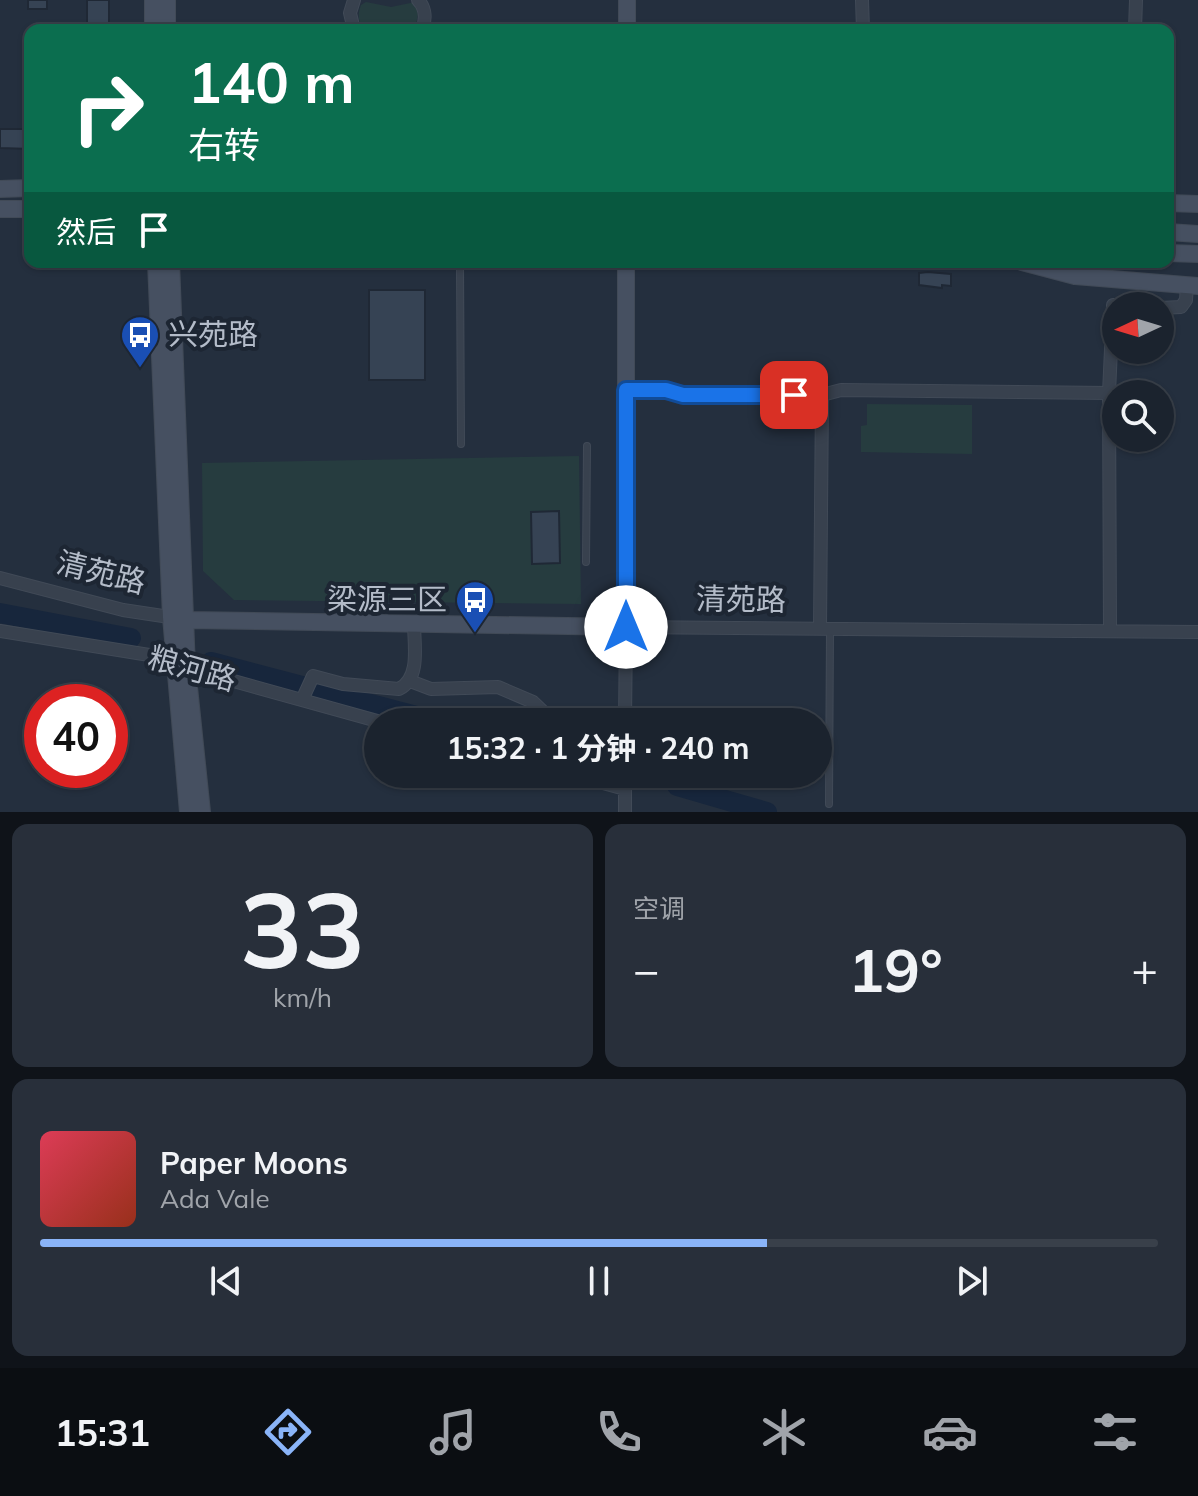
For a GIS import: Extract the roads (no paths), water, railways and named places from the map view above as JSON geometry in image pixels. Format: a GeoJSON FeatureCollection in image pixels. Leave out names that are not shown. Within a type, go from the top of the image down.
{"type":"FeatureCollection","features":[{"type":"Feature","properties":{"kind":"main road"},"geometry":{"type":"LineString","coordinates":[[153,0],[153,24]]}},
{"type":"Feature","properties":{"kind":"main road"},"geometry":{"type":"LineString","coordinates":[[167,0],[167,24]]}},
{"type":"Feature","properties":{"kind":"main road"},"geometry":{"type":"LineString","coordinates":[[627,0],[627,24]]}},
{"type":"Feature","properties":{"kind":"main road"},"geometry":{"type":"LineString","coordinates":[[0,189],[24,188]]}},
{"type":"Feature","properties":{"kind":"main road"},"geometry":{"type":"LineString","coordinates":[[1174,203],[1198,204]]}},
{"type":"Feature","properties":{"kind":"main road"},"geometry":{"type":"LineString","coordinates":[[0,209],[24,209]]}},
{"type":"Feature","properties":{"kind":"main road"},"geometry":{"type":"LineString","coordinates":[[1174,232],[1198,234]]}},
{"type":"Feature","properties":{"kind":"main road"},"geometry":{"type":"LineString","coordinates":[[1174,253],[1198,254]]}},
{"type":"Feature","properties":{"kind":"main road"},"geometry":{"type":"LineString","coordinates":[[156,268],[179,619]]}},
{"type":"Feature","properties":{"kind":"main road"},"geometry":{"type":"LineString","coordinates":[[171,268],[180,663],[188,812]]}},
{"type":"Feature","properties":{"kind":"main road"},"geometry":{"type":"LineString","coordinates":[[626,268],[626,627]]}},
{"type":"Feature","properties":{"kind":"main road"},"geometry":{"type":"LineString","coordinates":[[1045,268],[1075,276],[1192,285]]}},
{"type":"Feature","properties":{"kind":"main road","name":"清苑路"},"geometry":{"type":"LineString","coordinates":[[179,619],[626,627]]}},
{"type":"Feature","properties":{"kind":"main road"},"geometry":{"type":"LineString","coordinates":[[180,663],[202,812]]}},
{"type":"Feature","properties":{"kind":"street"},"geometry":{"type":"LineString","coordinates":[[353,24],[350,13],[354,0]]}},
{"type":"Feature","properties":{"kind":"street"},"geometry":{"type":"LineString","coordinates":[[418,0],[423,7],[424,24]]}},
{"type":"Feature","properties":{"kind":"street"},"geometry":{"type":"LineString","coordinates":[[862,0],[863,24]]}},
{"type":"Feature","properties":{"kind":"street"},"geometry":{"type":"LineString","coordinates":[[1135,24],[1136,0]]}},
{"type":"Feature","properties":{"kind":"street"},"geometry":{"type":"LineString","coordinates":[[1174,307],[1181,307],[1192,285]]}},
{"type":"Feature","properties":{"kind":"street"},"geometry":{"type":"LineString","coordinates":[[626,390],[666,390],[683,395],[822,395],[841,390],[1102,393]]}},
{"type":"Feature","properties":{"kind":"street"},"geometry":{"type":"LineString","coordinates":[[822,395],[825,628]]}},
{"type":"Feature","properties":{"kind":"street"},"geometry":{"type":"LineString","coordinates":[[1109,452],[1110,631]]}},
{"type":"Feature","properties":{"kind":"street","name":"清苑路"},"geometry":{"type":"LineString","coordinates":[[0,578],[123,610],[179,619]]}},
{"type":"Feature","properties":{"kind":"street"},"geometry":{"type":"LineString","coordinates":[[302,700],[313,676],[343,684],[399,689],[413,675],[414,623]]}},
{"type":"Feature","properties":{"kind":"street"},"geometry":{"type":"LineString","coordinates":[[625,708],[626,627]]}},
{"type":"Feature","properties":{"kind":"street","name":"清苑路"},"geometry":{"type":"LineString","coordinates":[[626,627],[1198,632]]}},
{"type":"Feature","properties":{"kind":"street","name":"粮河路"},"geometry":{"type":"LineString","coordinates":[[0,631],[180,663],[364,717]]}},
{"type":"Feature","properties":{"kind":"street"},"geometry":{"type":"LineString","coordinates":[[410,681],[431,689],[498,687],[533,702],[539,708]]}},
{"type":"Feature","properties":{"kind":"street"},"geometry":{"type":"LineString","coordinates":[[331,707],[343,684]]}},
{"type":"Feature","properties":{"kind":"street"},"geometry":{"type":"LineString","coordinates":[[621,788],[625,789],[625,812]]}},
{"type":"Feature","properties":{"kind":"lane"},"geometry":{"type":"LineString","coordinates":[[460,268],[461,444]]}},
{"type":"Feature","properties":{"kind":"lane"},"geometry":{"type":"LineString","coordinates":[[586,562],[587,446]]}},
{"type":"Feature","properties":{"kind":"lane"},"geometry":{"type":"LineString","coordinates":[[825,628],[829,804]]}},
{"type":"Feature","properties":{"kind":"waterway"},"geometry":{"type":"LineString","coordinates":[[0,613],[131,638]]}},
{"type":"Feature","properties":{"kind":"waterway"},"geometry":{"type":"LineString","coordinates":[[211,662],[386,708]]}},
{"type":"Feature","properties":{"kind":"waterway"},"geometry":{"type":"LineString","coordinates":[[684,788],[767,812]]}},
{"type":"Feature","properties":{"kind":"place","name":"兴苑路"},"geometry":{"type":"Point","coordinates":[140,369]}},
{"type":"Feature","properties":{"kind":"place","name":"梁源三区"},"geometry":{"type":"Point","coordinates":[475,634]}}]}
